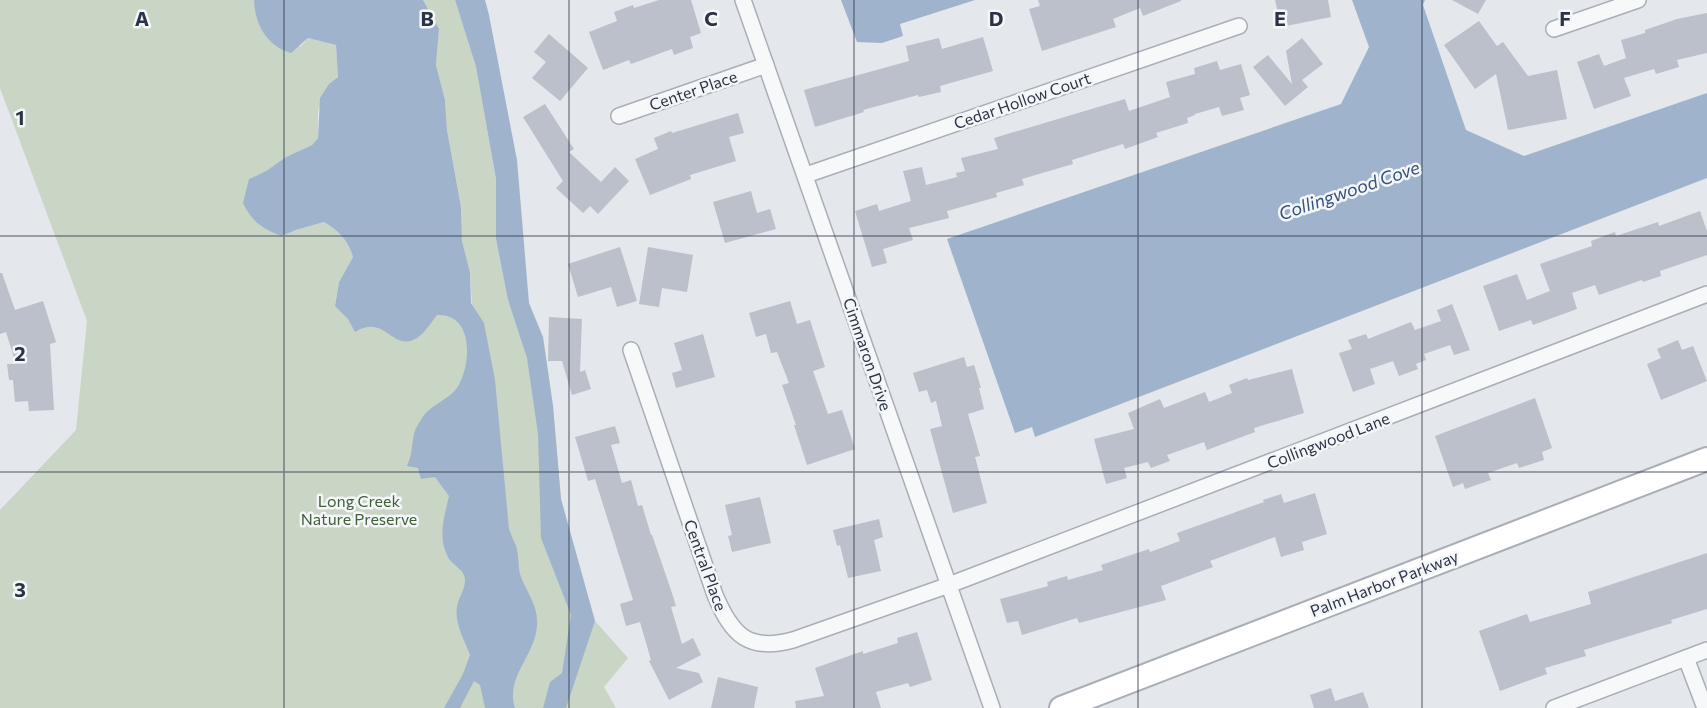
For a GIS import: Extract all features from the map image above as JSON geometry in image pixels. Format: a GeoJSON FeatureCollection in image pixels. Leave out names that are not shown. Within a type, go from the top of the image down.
{"type":"FeatureCollection","features":[{"type":"Feature","properties":{"kind":"street","name":"Cimmaron Drive"},"geometry":{"type":"LineString","coordinates":[[743,0],[992,708]]}},
{"type":"Feature","properties":{"kind":"street"},"geometry":{"type":"LineString","coordinates":[[1554,29],[1638,0]]}},
{"type":"Feature","properties":{"kind":"street","name":"Cedar Hollow Court"},"geometry":{"type":"LineString","coordinates":[[806,175],[1239,26]]}},
{"type":"Feature","properties":{"kind":"street","name":"Center Place"},"geometry":{"type":"LineString","coordinates":[[619,116],[766,65]]}},
{"type":"Feature","properties":{"kind":"street","name":"Collingwood Lane"},"geometry":{"type":"LineString","coordinates":[[949,585],[1707,294]]}},
{"type":"Feature","properties":{"kind":"street","name":"Central Place"},"geometry":{"type":"LineString","coordinates":[[631,350],[715,595],[729,624],[740,636],[766,645],[783,643],[949,585]]}},
{"type":"Feature","properties":{"kind":"street","name":"Palm Harbor Parkway"},"geometry":{"type":"LineString","coordinates":[[1061,708],[1707,459]]}},
{"type":"Feature","properties":{"kind":"street"},"geometry":{"type":"LineString","coordinates":[[1554,708],[1707,650]]}},
{"type":"Feature","properties":{"kind":"street"},"geometry":{"type":"LineString","coordinates":[[1686,658],[1705,708]]}},
{"type":"Feature","properties":{"kind":"green space","name":"Long Creek Nature Preserve"},"geometry":{"type":"Polygon","coordinates":[[[0,0],[254,0],[300,47],[308,38],[336,45],[338,77],[329,84],[318,111],[318,138],[312,145],[249,179],[282,236],[324,222],[346,241],[353,257],[339,282],[335,305],[472,305],[470,272],[462,241],[461,207],[447,130],[445,100],[436,65],[439,29],[423,0],[455,0],[476,67],[496,179],[496,239],[509,304],[543,337],[553,406],[561,499],[595,621],[628,658],[604,687],[616,708],[0,708],[0,510],[76,430],[87,321],[0,88],[0,0]]]}},
{"type":"Feature","properties":{"kind":"water"},"geometry":{"type":"Polygon","coordinates":[[[254,0],[423,0],[439,29],[436,65],[445,100],[447,130],[461,207],[462,241],[470,272],[471,303],[484,323],[495,380],[509,529],[517,549],[520,574],[537,619],[535,637],[514,686],[515,708],[485,708],[480,685],[474,681],[460,708],[444,708],[463,674],[470,655],[458,626],[456,613],[465,577],[449,559],[443,543],[445,512],[449,496],[435,477],[421,479],[418,468],[407,466],[415,432],[425,413],[453,392],[462,378],[467,354],[464,331],[458,322],[449,317],[437,315],[423,333],[405,342],[373,327],[355,332],[348,319],[335,306],[339,282],[353,257],[342,237],[324,222],[282,236],[259,224],[246,210],[243,203],[249,179],[312,145],[318,138],[320,98],[329,84],[338,77],[336,45],[308,38],[291,53],[283,50],[269,40],[264,33],[257,18],[254,0]]]}},
{"type":"Feature","properties":{"kind":"water"},"geometry":{"type":"Polygon","coordinates":[[[455,0],[485,0],[489,15],[517,160],[529,303],[543,337],[553,406],[561,499],[595,621],[566,708],[543,708],[550,682],[562,673],[571,615],[541,538],[538,434],[527,358],[508,300],[496,239],[496,179],[476,67],[455,0]]]}},
{"type":"Feature","properties":{"kind":"water"},"geometry":{"type":"Polygon","coordinates":[[[841,0],[975,0],[900,24],[903,36],[882,43],[857,42],[841,0]]]}},
{"type":"Feature","properties":{"kind":"water","name":"Collingwood Cove"},"geometry":{"type":"Polygon","coordinates":[[[1352,0],[1425,0],[1423,5],[1466,130],[1524,156],[1707,93],[1707,178],[1035,437],[1032,427],[1015,433],[947,239],[1341,104],[1369,47],[1352,0]]]}},
{"type":"Feature","properties":{"kind":"building"},"geometry":{"type":"Polygon","coordinates":[[[659,0],[691,0],[701,33],[690,37],[693,48],[674,55],[672,49],[631,64],[629,60],[603,70],[589,32],[617,21],[614,12],[633,5],[634,8],[659,0]]]}},
{"type":"Feature","properties":{"kind":"building"},"geometry":{"type":"Polygon","coordinates":[[[1038,0],[1181,1],[1143,16],[1140,8],[1113,19],[1116,27],[1042,51],[1029,9],[1040,6],[1038,0]]]}},
{"type":"Feature","properties":{"kind":"building"},"geometry":{"type":"Polygon","coordinates":[[[1275,0],[1328,0],[1331,17],[1281,27],[1275,0]]]}},
{"type":"Feature","properties":{"kind":"building"},"geometry":{"type":"Polygon","coordinates":[[[1452,0],[1486,0],[1478,14],[1452,0]]]}},
{"type":"Feature","properties":{"kind":"building"},"geometry":{"type":"Polygon","coordinates":[[[1707,13],[1707,53],[1677,60],[1679,67],[1656,74],[1654,69],[1624,78],[1631,96],[1594,109],[1577,62],[1599,54],[1604,66],[1626,58],[1621,40],[1645,33],[1645,30],[1677,19],[1707,13]]]}},
{"type":"Feature","properties":{"kind":"building"},"geometry":{"type":"Polygon","coordinates":[[[1479,21],[1497,46],[1503,42],[1528,76],[1557,70],[1567,119],[1508,130],[1496,74],[1475,89],[1444,45],[1479,21]]]}},
{"type":"Feature","properties":{"kind":"building"},"geometry":{"type":"Polygon","coordinates":[[[549,34],[588,68],[560,101],[532,78],[546,62],[534,52],[549,34]]]}},
{"type":"Feature","properties":{"kind":"building"},"geometry":{"type":"Polygon","coordinates":[[[983,37],[993,71],[940,86],[941,92],[919,97],[918,95],[863,110],[864,112],[815,127],[804,90],[909,61],[906,46],[939,38],[942,49],[983,37]]]}},
{"type":"Feature","properties":{"kind":"building"},"geometry":{"type":"Polygon","coordinates":[[[1302,38],[1323,64],[1302,80],[1308,87],[1285,106],[1253,67],[1268,55],[1292,84],[1286,51],[1302,38]]]}},
{"type":"Feature","properties":{"kind":"building"},"geometry":{"type":"Polygon","coordinates":[[[1217,61],[1220,70],[1241,64],[1250,95],[1240,98],[1244,110],[1222,116],[1219,107],[1195,114],[1187,118],[1188,123],[1156,133],[1158,137],[1125,149],[1123,144],[1072,160],[1073,164],[1022,179],[1024,185],[996,193],[997,197],[947,211],[949,218],[909,228],[913,240],[883,249],[887,263],[872,267],[855,211],[877,204],[879,211],[911,201],[903,171],[922,167],[926,185],[957,177],[956,173],[965,171],[961,158],[998,149],[994,138],[1125,99],[1129,111],[1170,97],[1166,82],[1195,74],[1194,68],[1217,61]]]}},
{"type":"Feature","properties":{"kind":"building"},"geometry":{"type":"Polygon","coordinates":[[[545,104],[574,149],[569,152],[601,182],[615,167],[629,181],[598,214],[590,206],[583,213],[556,188],[563,181],[523,117],[545,104]]]}},
{"type":"Feature","properties":{"kind":"building"},"geometry":{"type":"Polygon","coordinates":[[[738,113],[744,133],[729,137],[736,161],[690,175],[691,179],[650,195],[635,159],[658,149],[654,138],[671,131],[672,133],[738,113]]]}},
{"type":"Feature","properties":{"kind":"building"},"geometry":{"type":"Polygon","coordinates":[[[751,191],[757,213],[770,209],[776,229],[725,243],[713,202],[751,191]]]}},
{"type":"Feature","properties":{"kind":"building"},"geometry":{"type":"Polygon","coordinates":[[[1700,211],[1707,231],[1707,255],[1660,271],[1661,276],[1599,295],[1595,285],[1572,293],[1577,309],[1533,325],[1531,320],[1499,331],[1483,286],[1517,274],[1527,300],[1550,291],[1540,264],[1592,246],[1591,241],[1615,232],[1616,236],[1658,222],[1659,226],[1700,211]]]}},
{"type":"Feature","properties":{"kind":"building"},"geometry":{"type":"Polygon","coordinates":[[[620,247],[637,301],[617,307],[611,287],[578,297],[568,264],[620,247]]]}},
{"type":"Feature","properties":{"kind":"building"},"geometry":{"type":"Polygon","coordinates":[[[648,247],[693,255],[687,292],[662,288],[659,307],[639,304],[648,247]]]}},
{"type":"Feature","properties":{"kind":"building"},"geometry":{"type":"Polygon","coordinates":[[[0,273],[2,273],[15,310],[43,301],[56,342],[50,344],[54,410],[29,411],[28,401],[15,402],[13,380],[9,380],[7,364],[16,364],[6,332],[0,334],[0,273]]]}},
{"type":"Feature","properties":{"kind":"building"},"geometry":{"type":"Polygon","coordinates":[[[790,301],[797,324],[810,320],[825,367],[813,371],[828,414],[842,410],[855,449],[807,465],[782,385],[789,383],[777,352],[771,353],[766,334],[756,337],[749,313],[790,301]]]}},
{"type":"Feature","properties":{"kind":"building"},"geometry":{"type":"Polygon","coordinates":[[[1452,304],[1470,350],[1454,355],[1450,345],[1424,354],[1426,360],[1416,364],[1418,369],[1399,376],[1393,361],[1370,369],[1375,384],[1353,392],[1339,353],[1352,349],[1348,340],[1366,334],[1368,339],[1411,322],[1415,330],[1441,321],[1437,310],[1452,304]]]}},
{"type":"Feature","properties":{"kind":"building"},"geometry":{"type":"Polygon","coordinates":[[[549,317],[582,319],[580,372],[585,370],[591,389],[572,395],[562,361],[548,361],[549,317]]]}},
{"type":"Feature","properties":{"kind":"building"},"geometry":{"type":"Polygon","coordinates":[[[703,334],[715,377],[676,388],[672,373],[682,370],[674,343],[703,334]]]}},
{"type":"Feature","properties":{"kind":"building"},"geometry":{"type":"Polygon","coordinates":[[[1678,340],[1682,350],[1693,346],[1707,381],[1661,400],[1647,364],[1661,358],[1657,349],[1678,340]]]}},
{"type":"Feature","properties":{"kind":"building"},"geometry":{"type":"Polygon","coordinates":[[[964,357],[967,367],[974,365],[981,388],[979,388],[984,409],[968,414],[980,456],[975,457],[987,503],[953,513],[930,429],[942,426],[936,401],[931,403],[927,390],[919,392],[913,373],[964,357]]]}},
{"type":"Feature","properties":{"kind":"building"},"geometry":{"type":"Polygon","coordinates":[[[1292,369],[1304,413],[1254,428],[1255,432],[1207,450],[1204,442],[1167,455],[1170,461],[1151,468],[1148,462],[1124,468],[1127,478],[1106,484],[1094,439],[1134,429],[1128,413],[1160,399],[1164,408],[1205,392],[1209,402],[1232,393],[1229,385],[1247,378],[1248,380],[1292,369]]]}},
{"type":"Feature","properties":{"kind":"building"},"geometry":{"type":"Polygon","coordinates":[[[1535,398],[1552,448],[1542,452],[1544,460],[1519,468],[1517,463],[1488,473],[1491,480],[1465,489],[1463,483],[1453,487],[1435,436],[1535,398]]]}},
{"type":"Feature","properties":{"kind":"building"},"geometry":{"type":"Polygon","coordinates":[[[615,426],[620,443],[611,445],[622,483],[631,480],[638,506],[642,505],[676,606],[671,607],[682,644],[693,638],[701,655],[676,668],[699,673],[703,682],[669,700],[649,661],[651,660],[640,622],[626,626],[620,604],[633,600],[595,479],[588,481],[575,437],[615,426]]]}},
{"type":"Feature","properties":{"kind":"building"},"geometry":{"type":"Polygon","coordinates":[[[1315,493],[1327,534],[1302,542],[1304,550],[1281,557],[1275,537],[1210,561],[1213,567],[1161,586],[1166,600],[1079,623],[1077,618],[1022,635],[1018,621],[1007,623],[1000,599],[1048,586],[1047,582],[1067,576],[1068,580],[1103,570],[1101,565],[1149,549],[1150,552],[1180,541],[1177,533],[1264,502],[1263,500],[1281,494],[1284,503],[1315,493]]]}},
{"type":"Feature","properties":{"kind":"building"},"geometry":{"type":"Polygon","coordinates":[[[760,497],[771,543],[732,552],[728,536],[732,535],[725,505],[760,497]]]}},
{"type":"Feature","properties":{"kind":"building"},"geometry":{"type":"Polygon","coordinates":[[[879,519],[883,537],[874,540],[881,571],[848,578],[840,545],[837,546],[833,530],[879,519]]]}},
{"type":"Feature","properties":{"kind":"building"},"geometry":{"type":"Polygon","coordinates":[[[1707,553],[1707,609],[1671,620],[1672,623],[1584,650],[1586,656],[1545,668],[1547,674],[1500,691],[1479,631],[1527,614],[1530,622],[1591,604],[1588,592],[1707,553]]]}},
{"type":"Feature","properties":{"kind":"building"},"geometry":{"type":"Polygon","coordinates":[[[917,632],[932,680],[910,687],[908,683],[876,692],[881,708],[796,708],[795,701],[824,696],[815,668],[863,651],[863,654],[898,643],[897,638],[917,632]]]}},
{"type":"Feature","properties":{"kind":"building"},"geometry":{"type":"Polygon","coordinates":[[[718,677],[758,687],[754,708],[711,708],[718,677]]]}},
{"type":"Feature","properties":{"kind":"building"},"geometry":{"type":"Polygon","coordinates":[[[1331,688],[1335,701],[1363,692],[1369,708],[1314,708],[1310,695],[1331,688]]]}}]}
